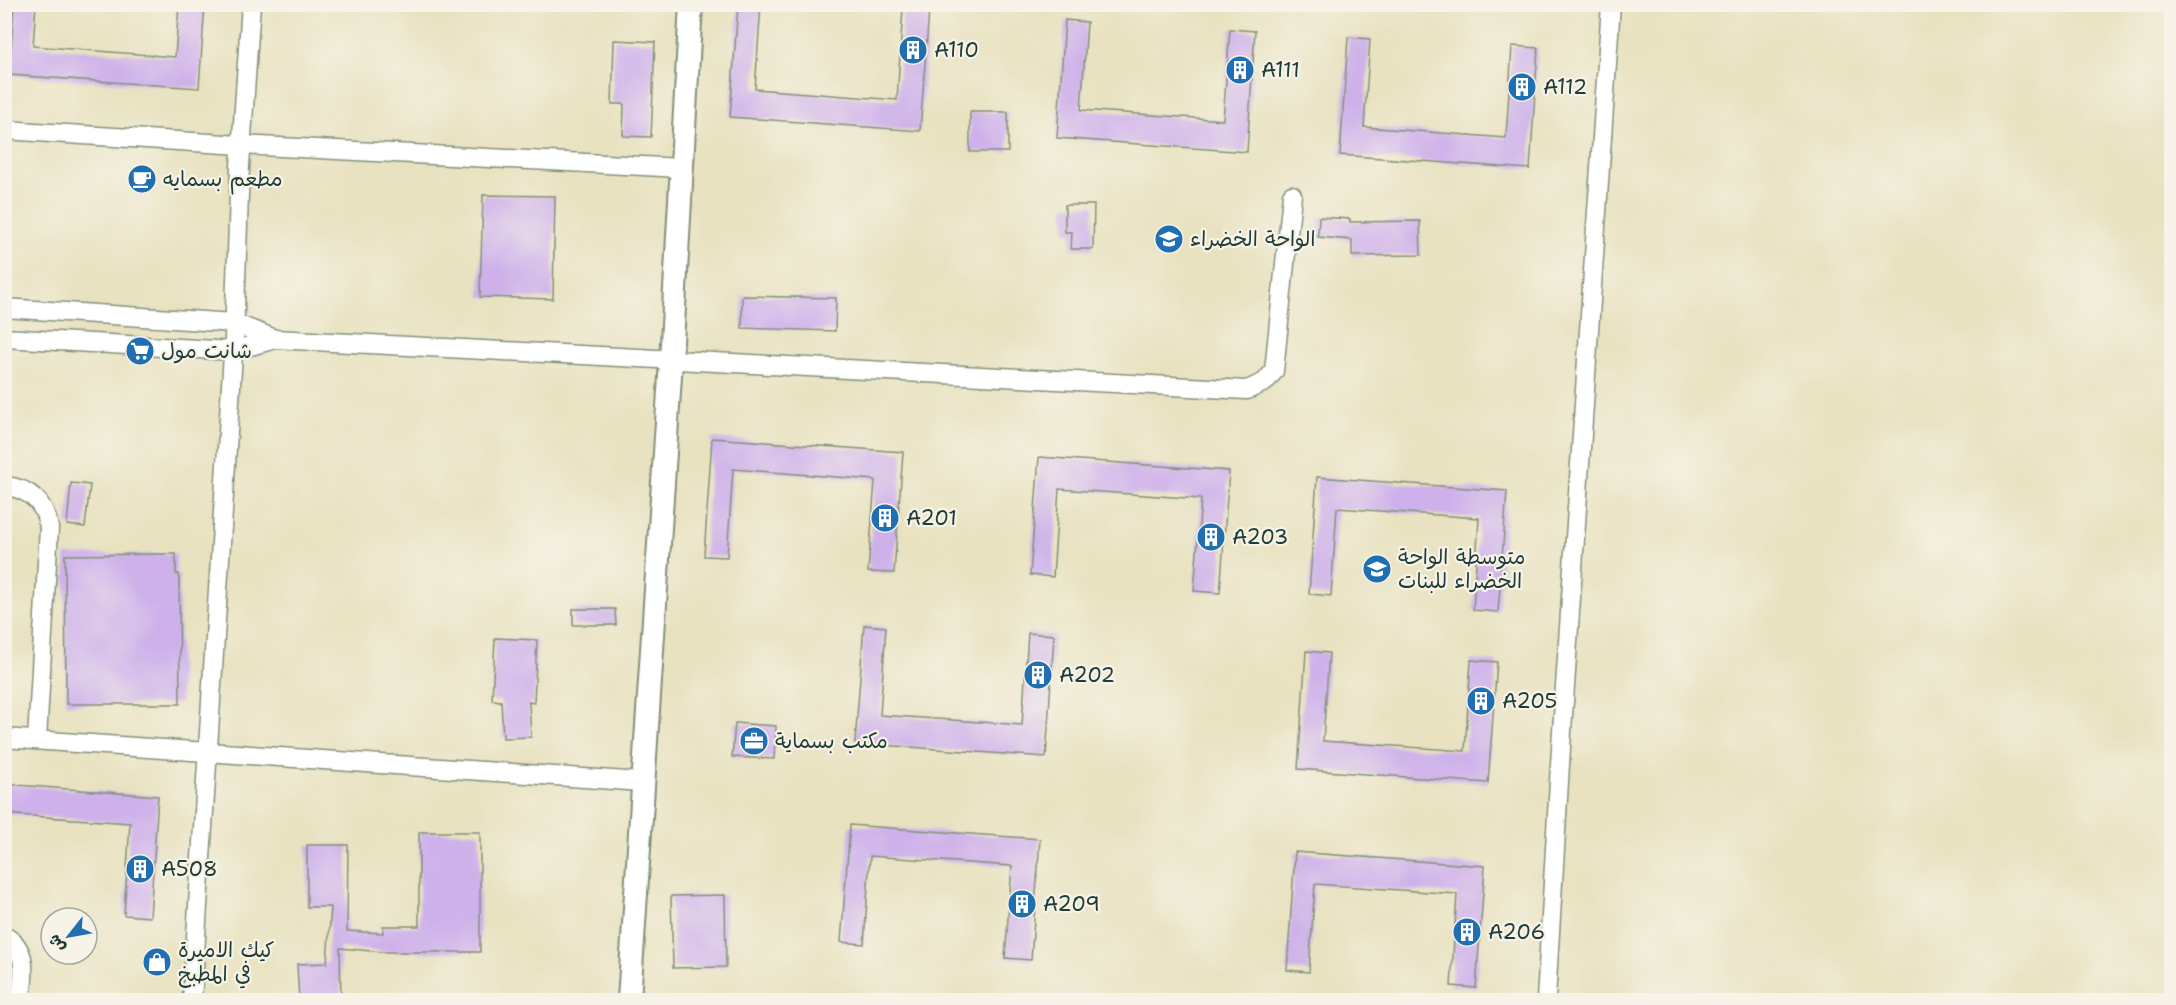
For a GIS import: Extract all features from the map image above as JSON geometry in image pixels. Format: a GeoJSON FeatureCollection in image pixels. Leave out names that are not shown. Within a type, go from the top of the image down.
{"type":"FeatureCollection","features":[{"type":"Feature","properties":{"kind":"street"},"geometry":{"type":"LineString","coordinates":[[192,1000],[210,750],[233,351],[241,145],[251,4]]}},
{"type":"Feature","properties":{"kind":"street"},"geometry":{"type":"LineString","coordinates":[[629,1000],[671,361],[691,4]]}},
{"type":"Feature","properties":{"kind":"street"},"geometry":{"type":"LineString","coordinates":[[1546,1000],[1611,4]]}},
{"type":"Feature","properties":{"kind":"street"},"geometry":{"type":"LineString","coordinates":[[4,130],[681,168]]}},
{"type":"Feature","properties":{"kind":"street"},"geometry":{"type":"LineString","coordinates":[[4,308],[234,323],[275,339],[1247,390],[1265,382],[1274,371],[1292,195]]}},
{"type":"Feature","properties":{"kind":"street"},"geometry":{"type":"LineString","coordinates":[[4,338],[233,351],[275,339]]}},
{"type":"Feature","properties":{"kind":"street"},"geometry":{"type":"LineString","coordinates":[[4,486],[17,487],[33,496],[44,510],[49,528],[37,740]]}},
{"type":"Feature","properties":{"kind":"street"},"geometry":{"type":"LineString","coordinates":[[4,738],[210,750],[642,782]]}},
{"type":"Feature","properties":{"kind":"street"},"geometry":{"type":"LineString","coordinates":[[4,936],[16,944],[23,956],[21,1000]]}},
{"type":"Feature","properties":{"kind":"building"},"geometry":{"type":"Polygon","coordinates":[[[14,4],[36,4],[33,46],[175,57],[179,4],[205,4],[199,88],[9,75],[14,4]]]}},
{"type":"Feature","properties":{"kind":"building","name":"A110"},"geometry":{"type":"Polygon","coordinates":[[[738,4],[761,4],[755,89],[897,100],[903,8],[929,10],[920,131],[730,117],[738,4]]]}},
{"type":"Feature","properties":{"kind":"building","name":"A111"},"geometry":{"type":"Polygon","coordinates":[[[1065,20],[1087,22],[1081,110],[1223,120],[1230,29],[1255,31],[1247,152],[1057,138],[1065,20]]]}},
{"type":"Feature","properties":{"kind":"building","name":"A112"},"geometry":{"type":"Polygon","coordinates":[[[1348,37],[1370,39],[1364,127],[1506,138],[1512,46],[1538,48],[1530,169],[1340,155],[1348,37]]]}},
{"type":"Feature","properties":{"kind":"building"},"geometry":{"type":"Polygon","coordinates":[[[614,40],[655,42],[651,137],[623,136],[624,104],[612,104],[614,40]]]}},
{"type":"Feature","properties":{"kind":"building"},"geometry":{"type":"Polygon","coordinates":[[[970,112],[1008,112],[1008,152],[970,152],[970,112]]]}},
{"type":"Feature","properties":{"kind":"building"},"geometry":{"type":"Polygon","coordinates":[[[483,195],[555,196],[553,299],[480,297],[483,195]]]}},
{"type":"Feature","properties":{"kind":"building"},"geometry":{"type":"Polygon","coordinates":[[[1065,205],[1094,205],[1093,249],[1071,249],[1072,232],[1065,232],[1065,205]]]}},
{"type":"Feature","properties":{"kind":"building"},"geometry":{"type":"Polygon","coordinates":[[[1319,217],[1350,219],[1350,222],[1420,221],[1421,255],[1352,256],[1352,240],[1318,237],[1319,217]]]}},
{"type":"Feature","properties":{"kind":"building"},"geometry":{"type":"Polygon","coordinates":[[[742,296],[836,298],[835,331],[742,328],[742,296]]]}},
{"type":"Feature","properties":{"kind":"building","name":"A201"},"geometry":{"type":"Polygon","coordinates":[[[712,438],[903,452],[894,573],[868,572],[875,480],[733,469],[727,557],[704,556],[712,438]]]}},
{"type":"Feature","properties":{"kind":"building","name":"A203"},"geometry":{"type":"Polygon","coordinates":[[[1039,457],[1229,471],[1220,593],[1194,591],[1201,499],[1059,489],[1053,577],[1030,575],[1039,457]]]}},
{"type":"Feature","properties":{"kind":"building"},"geometry":{"type":"Polygon","coordinates":[[[1317,477],[1507,491],[1498,612],[1473,610],[1479,518],[1337,508],[1331,596],[1309,594],[1317,477]]]}},
{"type":"Feature","properties":{"kind":"building"},"geometry":{"type":"Polygon","coordinates":[[[71,483],[90,485],[85,527],[67,525],[71,483]]]}},
{"type":"Feature","properties":{"kind":"building"},"geometry":{"type":"Polygon","coordinates":[[[176,554],[176,574],[179,574],[180,704],[66,704],[65,555],[176,554]]]}},
{"type":"Feature","properties":{"kind":"building"},"geometry":{"type":"Polygon","coordinates":[[[573,609],[615,609],[616,625],[573,625],[573,609]]]}},
{"type":"Feature","properties":{"kind":"building","name":"A202"},"geometry":{"type":"Polygon","coordinates":[[[864,625],[886,627],[880,715],[1022,725],[1028,633],[1054,635],[1046,757],[855,743],[864,625]]]}},
{"type":"Feature","properties":{"kind":"building"},"geometry":{"type":"Polygon","coordinates":[[[495,638],[537,640],[534,703],[529,702],[531,737],[503,738],[501,701],[492,700],[495,638]]]}},
{"type":"Feature","properties":{"kind":"building","name":"A205"},"geometry":{"type":"Polygon","coordinates":[[[1306,651],[1329,653],[1323,741],[1465,751],[1471,660],[1497,662],[1488,783],[1298,769],[1306,651]]]}},
{"type":"Feature","properties":{"kind":"building","name":"مكتب بسماية"},"geometry":{"type":"Polygon","coordinates":[[[735,723],[776,726],[774,759],[732,757],[735,723]]]}},
{"type":"Feature","properties":{"kind":"building","name":"A508"},"geometry":{"type":"Polygon","coordinates":[[[4,784],[158,796],[150,917],[124,915],[130,823],[4,814],[4,784]]]}},
{"type":"Feature","properties":{"kind":"building","name":"A209"},"geometry":{"type":"Polygon","coordinates":[[[850,825],[1040,839],[1031,960],[1005,958],[1012,866],[870,856],[864,944],[841,942],[850,825]]]}},
{"type":"Feature","properties":{"kind":"building"},"geometry":{"type":"Polygon","coordinates":[[[419,832],[480,832],[480,952],[383,952],[340,948],[341,1000],[299,1000],[297,964],[327,963],[331,907],[307,907],[307,845],[348,845],[347,931],[383,933],[383,926],[419,926],[419,832]]]}},
{"type":"Feature","properties":{"kind":"building","name":"A206"},"geometry":{"type":"Polygon","coordinates":[[[1295,852],[1485,866],[1476,988],[1451,986],[1457,894],[1315,884],[1309,972],[1287,970],[1295,852]]]}},
{"type":"Feature","properties":{"kind":"building"},"geometry":{"type":"Polygon","coordinates":[[[725,895],[726,967],[673,968],[671,896],[725,895]]]}},
{"type":"Feature","properties":{"kind":"place","name":"A110"},"geometry":{"type":"Point","coordinates":[913,50]}},
{"type":"Feature","properties":{"kind":"place","name":"A111"},"geometry":{"type":"Point","coordinates":[1240,70]}},
{"type":"Feature","properties":{"kind":"place","name":"A112"},"geometry":{"type":"Point","coordinates":[1522,87]}},
{"type":"Feature","properties":{"kind":"place","name":"مطعم بسمايه"},"geometry":{"type":"Point","coordinates":[142,179]}},
{"type":"Feature","properties":{"kind":"place","name":"الواحة الخضراء"},"geometry":{"type":"Point","coordinates":[1169,239]}},
{"type":"Feature","properties":{"kind":"place","name":"شانت مول"},"geometry":{"type":"Point","coordinates":[140,351]}},
{"type":"Feature","properties":{"kind":"place","name":"A201"},"geometry":{"type":"Point","coordinates":[885,518]}},
{"type":"Feature","properties":{"kind":"place","name":"A203"},"geometry":{"type":"Point","coordinates":[1211,537]}},
{"type":"Feature","properties":{"kind":"place","name":"متوسطة الواحة الخضراء للبنات"},"geometry":{"type":"Point","coordinates":[1377,569]}},
{"type":"Feature","properties":{"kind":"place","name":"A202"},"geometry":{"type":"Point","coordinates":[1038,675]}},
{"type":"Feature","properties":{"kind":"place","name":"A205"},"geometry":{"type":"Point","coordinates":[1481,701]}},
{"type":"Feature","properties":{"kind":"place","name":"مكتب بسماية"},"geometry":{"type":"Point","coordinates":[754,741]}},
{"type":"Feature","properties":{"kind":"place","name":"A508"},"geometry":{"type":"Point","coordinates":[140,869]}},
{"type":"Feature","properties":{"kind":"place","name":"A209"},"geometry":{"type":"Point","coordinates":[1022,904]}},
{"type":"Feature","properties":{"kind":"place","name":"A206"},"geometry":{"type":"Point","coordinates":[1467,932]}},
{"type":"Feature","properties":{"kind":"place","name":"كيك الاميرة في المطبخ"},"geometry":{"type":"Point","coordinates":[157,962]}}]}
